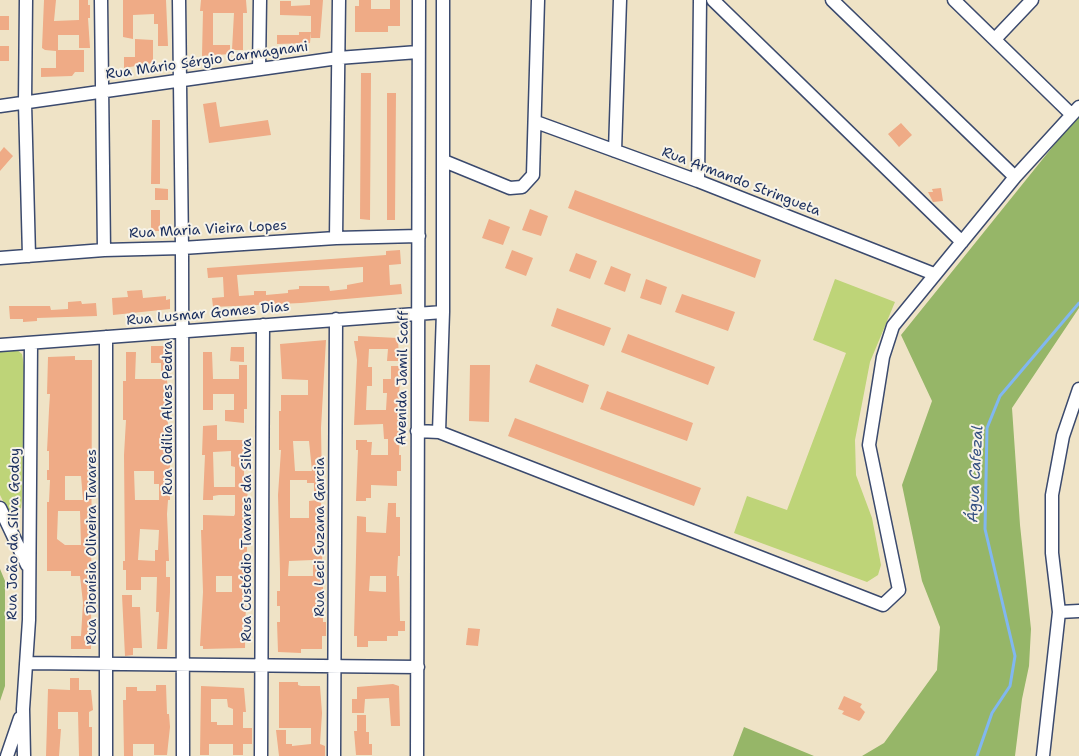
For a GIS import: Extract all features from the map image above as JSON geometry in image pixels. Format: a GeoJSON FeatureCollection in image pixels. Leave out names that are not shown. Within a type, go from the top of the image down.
{"type":"FeatureCollection","features":[{"type":"Feature","properties":{"kind":"street"},"geometry":{"type":"LineString","coordinates":[[26,0],[25,103],[29,256]]}},
{"type":"Feature","properties":{"kind":"street"},"geometry":{"type":"LineString","coordinates":[[101,0],[104,250]]}},
{"type":"Feature","properties":{"kind":"street","name":"Rua Odília Alves Pedra"},"geometry":{"type":"LineString","coordinates":[[179,0],[183,331],[183,756]]}},
{"type":"Feature","properties":{"kind":"street"},"geometry":{"type":"LineString","coordinates":[[260,0],[260,69]]}},
{"type":"Feature","properties":{"kind":"street"},"geometry":{"type":"LineString","coordinates":[[336,238],[340,0]]}},
{"type":"Feature","properties":{"kind":"street","name":"Avenida Jamil Scaff"},"geometry":{"type":"LineString","coordinates":[[418,756],[419,0]]}},
{"type":"Feature","properties":{"kind":"street"},"geometry":{"type":"LineString","coordinates":[[439,432],[443,312],[443,0]]}},
{"type":"Feature","properties":{"kind":"street"},"geometry":{"type":"LineString","coordinates":[[444,161],[510,188],[522,187],[533,175],[538,0]]}},
{"type":"Feature","properties":{"kind":"street"},"geometry":{"type":"LineString","coordinates":[[615,151],[620,0]]}},
{"type":"Feature","properties":{"kind":"street"},"geometry":{"type":"LineString","coordinates":[[698,181],[700,0]]}},
{"type":"Feature","properties":{"kind":"street"},"geometry":{"type":"LineString","coordinates":[[713,0],[962,242]]}},
{"type":"Feature","properties":{"kind":"street"},"geometry":{"type":"LineString","coordinates":[[832,0],[1015,177]]}},
{"type":"Feature","properties":{"kind":"street"},"geometry":{"type":"LineString","coordinates":[[417,431],[439,432],[883,605],[898,590],[869,445],[883,357],[893,326],[1015,177],[1075,110],[954,0]]}},
{"type":"Feature","properties":{"kind":"street"},"geometry":{"type":"LineString","coordinates":[[995,39],[1032,0]]}},
{"type":"Feature","properties":{"kind":"street","name":"Rua Mário Sérgio Carmagnani"},"geometry":{"type":"LineString","coordinates":[[0,106],[338,58],[418,52]]}},
{"type":"Feature","properties":{"kind":"street","name":"Rua Armando Stringueta"},"geometry":{"type":"LineString","coordinates":[[536,122],[698,181],[930,279]]}},
{"type":"Feature","properties":{"kind":"street","name":"Rua Maria Vieira Lopes"},"geometry":{"type":"LineString","coordinates":[[0,258],[104,250],[182,248],[336,238],[419,236]]}},
{"type":"Feature","properties":{"kind":"street","name":"Rua Lusmar Gomes Dias"},"geometry":{"type":"LineString","coordinates":[[0,345],[418,312],[443,312]]}},
{"type":"Feature","properties":{"kind":"street","name":"Rua Leci Suzana Garcia"},"geometry":{"type":"LineString","coordinates":[[334,756],[336,319]]}},
{"type":"Feature","properties":{"kind":"street","name":"Rua Custódio Tavares da Silva"},"geometry":{"type":"LineString","coordinates":[[261,756],[263,325]]}},
{"type":"Feature","properties":{"kind":"street","name":"Rua Dionísia Oliveira Tavares"},"geometry":{"type":"LineString","coordinates":[[106,337],[106,756]]}},
{"type":"Feature","properties":{"kind":"street","name":"Rua João da Silva Godoy"},"geometry":{"type":"LineString","coordinates":[[24,756],[22,709],[26,663],[29,570],[32,343]]}},
{"type":"Feature","properties":{"kind":"street"},"geometry":{"type":"LineString","coordinates":[[1043,756],[1059,612],[1052,553],[1052,495],[1063,436],[1079,389]]}},
{"type":"Feature","properties":{"kind":"street"},"geometry":{"type":"LineString","coordinates":[[0,508],[29,570]]}},
{"type":"Feature","properties":{"kind":"street"},"geometry":{"type":"LineString","coordinates":[[1059,612],[1079,611]]}},
{"type":"Feature","properties":{"kind":"street"},"geometry":{"type":"LineString","coordinates":[[26,663],[418,667]]}},
{"type":"Feature","properties":{"kind":"street"},"geometry":{"type":"LineString","coordinates":[[7,756],[22,709]]}},
{"type":"Feature","properties":{"kind":"green space"},"geometry":{"type":"Polygon","coordinates":[[[1079,114],[1079,308],[1012,408],[1020,525],[1031,629],[1029,666],[1022,699],[1015,756],[862,756],[884,743],[937,670],[940,627],[922,581],[902,485],[932,401],[901,335],[1079,114]]]}},
{"type":"Feature","properties":{"kind":"green space"},"geometry":{"type":"Polygon","coordinates":[[[835,279],[895,302],[870,362],[855,440],[856,475],[872,518],[881,565],[878,575],[867,582],[734,533],[747,496],[787,510],[846,353],[813,340],[835,279]]]}},
{"type":"Feature","properties":{"kind":"green space"},"geometry":{"type":"Polygon","coordinates":[[[17,350],[22,354],[24,366],[22,500],[21,508],[11,512],[0,495],[0,352],[17,350]]]}},
{"type":"Feature","properties":{"kind":"green space"},"geometry":{"type":"Polygon","coordinates":[[[0,569],[5,581],[5,686],[0,701],[0,569]]]}},
{"type":"Feature","properties":{"kind":"green space"},"geometry":{"type":"Polygon","coordinates":[[[744,727],[814,756],[733,756],[744,727]]]}},
{"type":"Feature","properties":{"kind":"building"},"geometry":{"type":"Polygon","coordinates":[[[44,0],[56,0],[54,21],[79,20],[79,0],[88,0],[88,5],[90,5],[90,18],[88,18],[90,48],[79,48],[79,35],[58,35],[58,50],[84,50],[84,72],[75,72],[72,76],[41,77],[41,68],[56,68],[56,51],[42,48],[44,0]]]}},
{"type":"Feature","properties":{"kind":"building"},"geometry":{"type":"Polygon","coordinates":[[[123,0],[166,0],[168,46],[158,46],[158,24],[154,24],[154,14],[133,15],[133,39],[123,37],[123,0]]]}},
{"type":"Feature","properties":{"kind":"building"},"geometry":{"type":"Polygon","coordinates":[[[201,0],[246,0],[247,13],[243,13],[243,50],[232,50],[234,13],[213,13],[213,45],[230,45],[230,54],[202,56],[203,11],[200,11],[201,0]]]}},
{"type":"Feature","properties":{"kind":"building"},"geometry":{"type":"Polygon","coordinates":[[[310,0],[323,0],[320,38],[311,38],[311,16],[280,15],[280,1],[291,1],[291,6],[310,5],[310,0]]]}},
{"type":"Feature","properties":{"kind":"building"},"geometry":{"type":"Polygon","coordinates":[[[359,0],[371,0],[371,9],[390,9],[390,0],[400,0],[400,26],[388,26],[388,32],[355,32],[355,6],[359,6],[359,0]]]}},
{"type":"Feature","properties":{"kind":"building"},"geometry":{"type":"Polygon","coordinates":[[[0,16],[9,16],[9,30],[0,30],[0,16]]]}},
{"type":"Feature","properties":{"kind":"building"},"geometry":{"type":"Polygon","coordinates":[[[299,32],[311,32],[310,43],[277,44],[277,35],[299,35],[299,32]]]}},
{"type":"Feature","properties":{"kind":"building"},"geometry":{"type":"Polygon","coordinates":[[[135,39],[153,40],[153,63],[124,68],[124,57],[135,57],[135,39]]]}},
{"type":"Feature","properties":{"kind":"building"},"geometry":{"type":"Polygon","coordinates":[[[0,46],[9,46],[9,61],[0,61],[0,46]]]}},
{"type":"Feature","properties":{"kind":"building"},"geometry":{"type":"Polygon","coordinates":[[[361,73],[371,73],[370,220],[360,219],[361,73]]]}},
{"type":"Feature","properties":{"kind":"building"},"geometry":{"type":"Polygon","coordinates":[[[387,93],[396,93],[395,220],[387,220],[387,93]]]}},
{"type":"Feature","properties":{"kind":"building"},"geometry":{"type":"Polygon","coordinates":[[[216,102],[220,127],[268,120],[271,135],[209,143],[203,104],[216,102]]]}},
{"type":"Feature","properties":{"kind":"building"},"geometry":{"type":"Polygon","coordinates":[[[152,120],[160,120],[160,184],[151,184],[152,120]]]}},
{"type":"Feature","properties":{"kind":"building"},"geometry":{"type":"Polygon","coordinates":[[[901,123],[912,135],[899,147],[888,134],[901,123]]]}},
{"type":"Feature","properties":{"kind":"building"},"geometry":{"type":"Polygon","coordinates":[[[4,147],[13,156],[0,171],[0,152],[4,147]]]}},
{"type":"Feature","properties":{"kind":"building"},"geometry":{"type":"Polygon","coordinates":[[[155,188],[168,189],[168,200],[155,200],[155,188]]]}},
{"type":"Feature","properties":{"kind":"building"},"geometry":{"type":"Polygon","coordinates":[[[941,188],[943,201],[933,202],[928,192],[933,192],[932,189],[941,188]]]}},
{"type":"Feature","properties":{"kind":"building"},"geometry":{"type":"Polygon","coordinates":[[[575,190],[761,260],[755,278],[568,208],[575,190]]]}},
{"type":"Feature","properties":{"kind":"building"},"geometry":{"type":"Polygon","coordinates":[[[530,209],[548,216],[541,236],[522,230],[530,209]]]}},
{"type":"Feature","properties":{"kind":"building"},"geometry":{"type":"Polygon","coordinates":[[[151,210],[160,210],[160,231],[151,231],[151,210]]]}},
{"type":"Feature","properties":{"kind":"building"},"geometry":{"type":"Polygon","coordinates":[[[489,219],[510,227],[503,245],[482,238],[489,219]]]}},
{"type":"Feature","properties":{"kind":"building"},"geometry":{"type":"Polygon","coordinates":[[[400,250],[401,264],[389,265],[390,285],[401,284],[402,294],[301,303],[213,307],[212,298],[224,297],[223,277],[208,278],[207,268],[386,255],[386,251],[400,250]],[[363,267],[237,275],[239,296],[254,295],[254,291],[266,291],[266,295],[288,293],[288,290],[299,289],[299,286],[329,286],[330,291],[347,289],[347,285],[363,282],[363,267]]]}},
{"type":"Feature","properties":{"kind":"building"},"geometry":{"type":"Polygon","coordinates":[[[512,250],[533,258],[526,276],[505,268],[512,250]]]}},
{"type":"Feature","properties":{"kind":"building"},"geometry":{"type":"Polygon","coordinates":[[[576,253],[597,261],[590,279],[569,271],[576,253]]]}},
{"type":"Feature","properties":{"kind":"building"},"geometry":{"type":"Polygon","coordinates":[[[611,266],[631,274],[625,292],[604,284],[611,266]]]}},
{"type":"Feature","properties":{"kind":"building"},"geometry":{"type":"Polygon","coordinates":[[[646,279],[667,287],[661,305],[640,298],[646,279]]]}},
{"type":"Feature","properties":{"kind":"building"},"geometry":{"type":"Polygon","coordinates":[[[142,290],[143,298],[166,296],[166,300],[170,299],[170,309],[113,315],[112,298],[128,297],[127,291],[142,290]]]}},
{"type":"Feature","properties":{"kind":"building"},"geometry":{"type":"Polygon","coordinates":[[[682,294],[735,312],[728,331],[675,312],[682,294]]]}},
{"type":"Feature","properties":{"kind":"building"},"geometry":{"type":"Polygon","coordinates":[[[81,301],[82,304],[96,303],[97,316],[37,318],[37,321],[23,322],[23,319],[10,319],[9,306],[50,306],[51,310],[68,309],[68,302],[81,301]]]}},
{"type":"Feature","properties":{"kind":"building"},"geometry":{"type":"Polygon","coordinates":[[[557,308],[611,328],[604,346],[551,326],[557,308]]]}},
{"type":"Feature","properties":{"kind":"building"},"geometry":{"type":"Polygon","coordinates":[[[628,334],[715,367],[708,385],[621,352],[628,334]]]}},
{"type":"Feature","properties":{"kind":"building"},"geometry":{"type":"Polygon","coordinates":[[[358,336],[398,338],[399,361],[387,361],[388,349],[369,349],[368,367],[372,367],[372,386],[367,386],[366,410],[386,410],[387,393],[383,393],[383,379],[391,379],[391,366],[401,366],[399,455],[401,455],[401,471],[397,471],[397,486],[371,485],[371,498],[366,498],[366,501],[356,501],[358,450],[356,450],[356,440],[372,442],[371,455],[388,455],[388,439],[384,439],[383,424],[354,425],[357,360],[354,341],[358,341],[358,336]]]}},
{"type":"Feature","properties":{"kind":"building"},"geometry":{"type":"Polygon","coordinates":[[[326,340],[321,428],[324,500],[321,500],[321,546],[323,546],[321,576],[323,576],[323,622],[326,622],[326,636],[322,636],[322,649],[301,649],[301,653],[278,652],[277,622],[280,622],[280,606],[277,606],[277,591],[280,591],[280,572],[278,495],[281,450],[279,450],[279,411],[281,411],[281,395],[308,395],[308,380],[282,379],[280,344],[326,340]],[[293,441],[295,471],[312,471],[309,441],[293,441]],[[290,480],[290,518],[309,518],[309,501],[318,500],[314,500],[314,483],[307,483],[307,480],[290,480]],[[313,560],[289,561],[288,576],[313,576],[313,560]]]}},
{"type":"Feature","properties":{"kind":"building"},"geometry":{"type":"Polygon","coordinates":[[[151,346],[166,346],[166,363],[170,363],[170,374],[161,374],[161,363],[151,363],[151,346]]]}},
{"type":"Feature","properties":{"kind":"building"},"geometry":{"type":"Polygon","coordinates":[[[231,347],[244,347],[244,362],[230,361],[231,347]]]}},
{"type":"Feature","properties":{"kind":"building"},"geometry":{"type":"Polygon","coordinates":[[[126,352],[136,352],[135,379],[167,379],[168,394],[170,394],[170,406],[167,406],[168,426],[170,426],[170,500],[168,500],[167,514],[169,561],[166,561],[166,577],[170,577],[170,592],[167,649],[157,649],[159,612],[156,612],[157,577],[141,577],[141,590],[126,590],[126,570],[123,570],[123,561],[125,561],[124,455],[126,420],[123,420],[123,381],[126,381],[126,352]],[[134,471],[135,500],[159,500],[159,484],[154,484],[154,471],[134,471]],[[140,529],[138,560],[155,561],[155,550],[158,550],[159,530],[140,529]]]}},
{"type":"Feature","properties":{"kind":"building"},"geometry":{"type":"Polygon","coordinates":[[[203,352],[212,352],[213,379],[239,379],[239,365],[247,365],[247,409],[244,409],[244,423],[225,421],[225,410],[234,410],[234,394],[213,394],[213,410],[203,410],[203,352]]]}},
{"type":"Feature","properties":{"kind":"building"},"geometry":{"type":"Polygon","coordinates":[[[75,356],[75,360],[92,360],[91,649],[71,649],[71,636],[81,636],[83,603],[80,576],[71,576],[71,571],[47,571],[47,502],[49,502],[50,480],[47,480],[47,470],[49,470],[49,451],[47,451],[50,394],[47,394],[48,357],[75,356]],[[65,476],[65,500],[83,500],[81,476],[65,476]],[[58,511],[57,539],[65,545],[81,545],[80,511],[58,511]]]}},
{"type":"Feature","properties":{"kind":"building"},"geometry":{"type":"Polygon","coordinates":[[[536,364],[589,385],[583,403],[529,382],[536,364]]]}},
{"type":"Feature","properties":{"kind":"building"},"geometry":{"type":"Polygon","coordinates":[[[470,365],[490,365],[489,422],[469,421],[470,365]]]}},
{"type":"Feature","properties":{"kind":"building"},"geometry":{"type":"Polygon","coordinates":[[[607,391],[693,423],[687,441],[600,409],[607,391]]]}},
{"type":"Feature","properties":{"kind":"building"},"geometry":{"type":"Polygon","coordinates":[[[515,418],[701,488],[694,506],[508,436],[515,418]]]}},
{"type":"Feature","properties":{"kind":"building"},"geometry":{"type":"Polygon","coordinates":[[[217,425],[217,440],[245,440],[244,457],[247,457],[247,471],[244,471],[244,487],[248,487],[245,530],[245,547],[247,547],[245,648],[203,649],[203,646],[200,646],[203,592],[201,530],[203,530],[203,515],[234,516],[235,514],[235,495],[219,495],[213,496],[213,500],[203,500],[205,455],[202,455],[203,426],[217,425]],[[231,451],[213,452],[214,487],[235,487],[235,467],[231,466],[231,451]],[[216,576],[216,592],[232,592],[232,576],[216,576]]]}},
{"type":"Feature","properties":{"kind":"building"},"geometry":{"type":"Polygon","coordinates":[[[388,503],[396,503],[396,517],[400,517],[400,556],[398,556],[397,576],[399,576],[400,621],[405,621],[405,631],[398,631],[398,636],[387,636],[387,641],[368,641],[368,647],[357,647],[357,636],[354,636],[357,516],[366,517],[366,532],[386,533],[388,503]],[[370,576],[369,591],[386,592],[386,576],[370,576]]]}},
{"type":"Feature","properties":{"kind":"building"},"geometry":{"type":"Polygon","coordinates":[[[122,595],[132,595],[132,607],[140,607],[142,648],[133,648],[133,655],[125,656],[122,595]]]}},
{"type":"Feature","properties":{"kind":"building"},"geometry":{"type":"Polygon","coordinates":[[[468,628],[480,629],[478,646],[466,645],[468,628]]]}},
{"type":"Feature","properties":{"kind":"building"},"geometry":{"type":"Polygon","coordinates":[[[70,678],[79,678],[79,690],[91,690],[93,710],[89,712],[89,727],[92,727],[92,756],[79,756],[78,712],[58,712],[58,729],[61,729],[59,756],[46,756],[48,689],[70,690],[70,678]]]}},
{"type":"Feature","properties":{"kind":"building"},"geometry":{"type":"Polygon","coordinates":[[[279,682],[298,682],[298,685],[301,686],[320,686],[322,713],[320,744],[325,746],[325,756],[279,756],[276,730],[286,730],[286,744],[292,744],[292,746],[311,744],[311,728],[279,728],[279,682]]]}},
{"type":"Feature","properties":{"kind":"building"},"geometry":{"type":"Polygon","coordinates":[[[393,684],[399,686],[400,726],[391,726],[389,698],[365,699],[364,713],[352,713],[352,699],[357,699],[357,687],[393,684]]]}},
{"type":"Feature","properties":{"kind":"building"},"geometry":{"type":"Polygon","coordinates":[[[156,685],[166,685],[167,714],[169,714],[170,727],[167,755],[154,755],[154,744],[133,744],[133,756],[124,756],[123,700],[126,700],[126,687],[137,687],[137,691],[156,691],[156,685]]]}},
{"type":"Feature","properties":{"kind":"building"},"geometry":{"type":"Polygon","coordinates":[[[201,686],[244,688],[246,712],[243,712],[243,728],[252,728],[252,744],[243,744],[243,755],[233,755],[233,744],[209,744],[209,755],[200,755],[201,686]],[[211,699],[211,722],[217,722],[217,725],[233,725],[233,709],[228,707],[227,699],[211,699]]]}},
{"type":"Feature","properties":{"kind":"building"},"geometry":{"type":"Polygon","coordinates":[[[844,696],[862,704],[860,707],[865,712],[859,721],[842,714],[844,711],[838,709],[844,696]]]}},
{"type":"Feature","properties":{"kind":"building"},"geometry":{"type":"Polygon","coordinates":[[[357,715],[366,715],[366,732],[369,732],[369,744],[372,744],[372,755],[356,755],[354,731],[357,731],[357,715]]]}},
{"type":"Feature","properties":{"kind":"waterway","name":"Água Cafezal"},"geometry":{"type":"LineString","coordinates":[[977,756],[992,713],[1010,686],[1015,656],[985,529],[987,428],[1000,396],[1079,303]]}}]}
